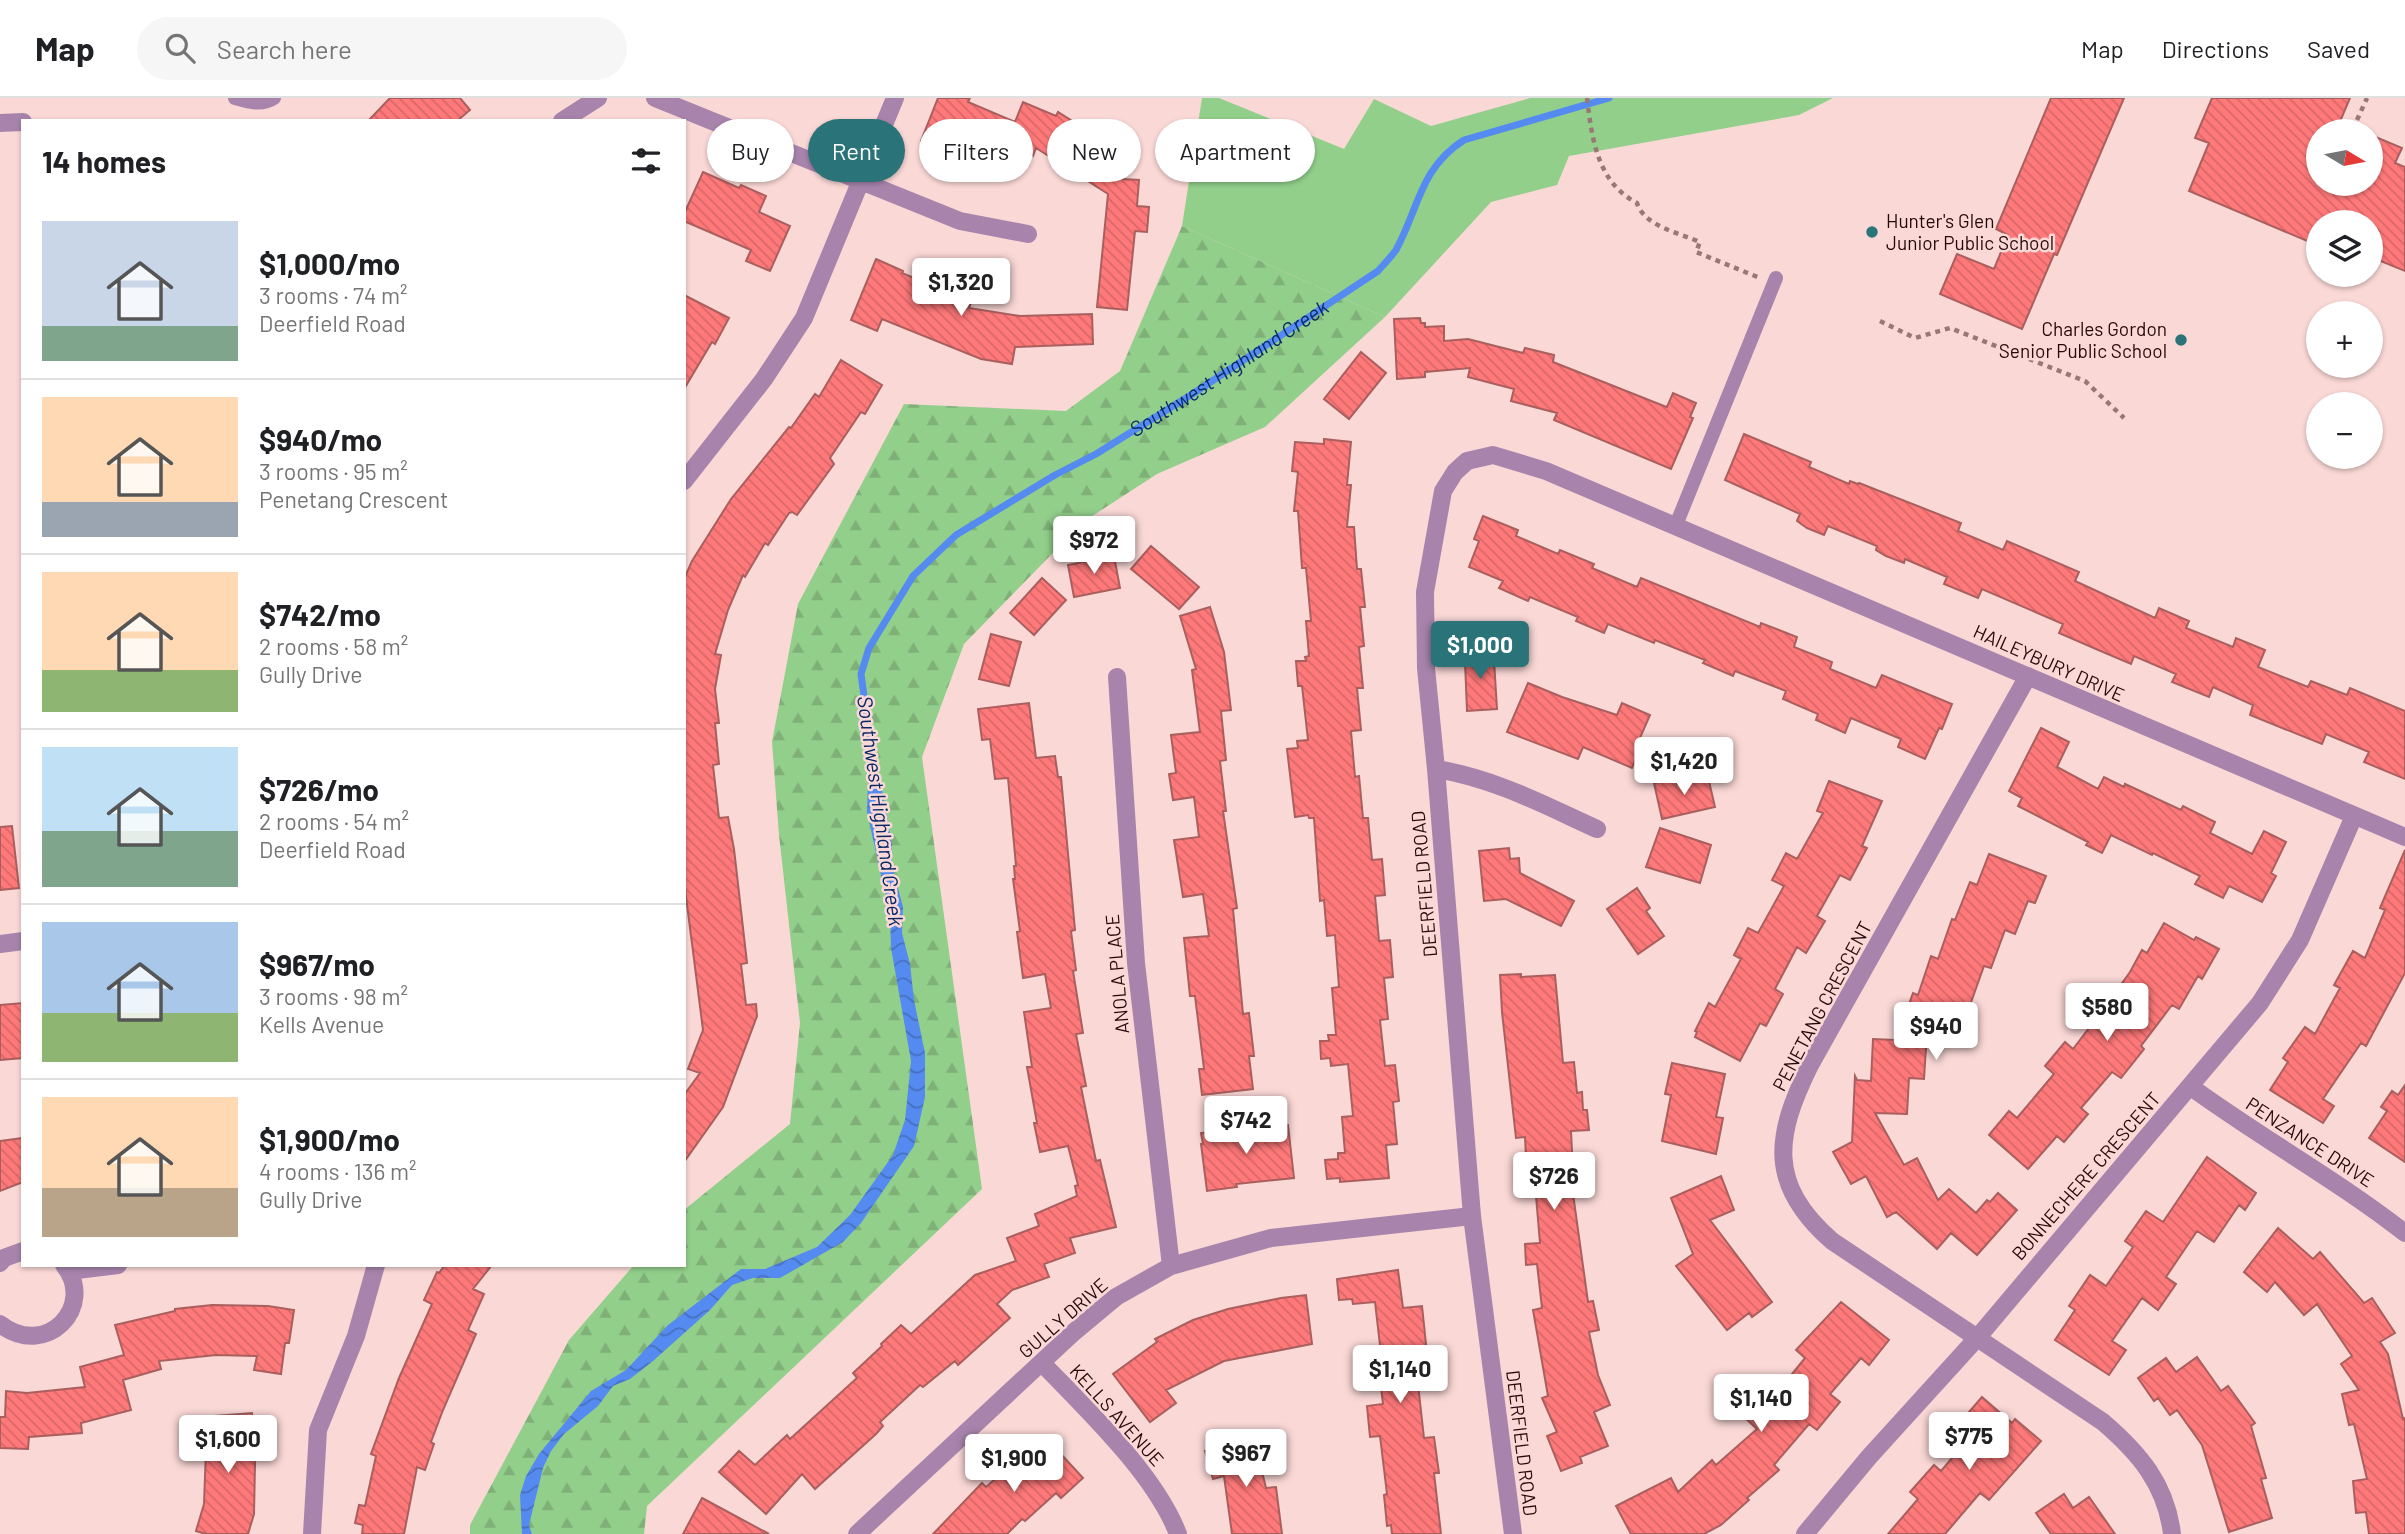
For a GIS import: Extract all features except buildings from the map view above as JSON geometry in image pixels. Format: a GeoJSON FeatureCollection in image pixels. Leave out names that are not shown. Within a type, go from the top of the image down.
{"type":"FeatureCollection","features":[{"type":"Feature","properties":{"kind":"street"},"geometry":{"type":"LineString","coordinates":[[565,119],[598,98]]}},
{"type":"Feature","properties":{"kind":"street"},"geometry":{"type":"LineString","coordinates":[[655,98],[808,159]]}},
{"type":"Feature","properties":{"kind":"street"},"geometry":{"type":"LineString","coordinates":[[886,119],[895,98]]}},
{"type":"Feature","properties":{"kind":"street"},"geometry":{"type":"LineString","coordinates":[[0,123],[21,122]]}},
{"type":"Feature","properties":{"kind":"street"},"geometry":{"type":"LineString","coordinates":[[686,478],[764,379],[804,318],[838,240],[859,182]]}},
{"type":"Feature","properties":{"kind":"street"},"geometry":{"type":"LineString","coordinates":[[865,182],[960,221],[1028,234]]}},
{"type":"Feature","properties":{"kind":"street","name":"DEERFIELD ROAD"},"geometry":{"type":"LineString","coordinates":[[1513,1534],[1472,1216],[1426,668],[1425,592],[1443,491],[1455,472],[1467,461],[1493,455],[1518,461],[1676,525]]}},
{"type":"Feature","properties":{"kind":"street","name":"HAILEYBURY DRIVE"},"geometry":{"type":"LineString","coordinates":[[1676,525],[2405,837]]}},
{"type":"Feature","properties":{"kind":"street","name":"PENETANG CRESCENT"},"geometry":{"type":"LineString","coordinates":[[2028,676],[1795,1094],[1784,1131],[1782,1155],[1790,1188],[1811,1223],[1832,1241],[2103,1422],[2131,1446],[2150,1470],[2164,1500],[2172,1534]]}},
{"type":"Feature","properties":{"kind":"street","name":"ANOLA PLACE"},"geometry":{"type":"LineString","coordinates":[[1117,677],[1136,963],[1171,1266]]}},
{"type":"Feature","properties":{"kind":"street"},"geometry":{"type":"LineString","coordinates":[[1436,769],[1491,782],[1597,829]]}},
{"type":"Feature","properties":{"kind":"street","name":"BONNECHERE CRESCENT"},"geometry":{"type":"LineString","coordinates":[[1805,1534],[1869,1457],[1978,1337],[2087,1205],[2192,1087],[2260,1003],[2300,940],[2354,816]]}},
{"type":"Feature","properties":{"kind":"street"},"geometry":{"type":"LineString","coordinates":[[0,944],[21,941]]}},
{"type":"Feature","properties":{"kind":"street","name":"PENZANCE DRIVE"},"geometry":{"type":"LineString","coordinates":[[2192,1087],[2272,1144],[2364,1201],[2405,1233]]}},
{"type":"Feature","properties":{"kind":"street","name":"GULLY DRIVE"},"geometry":{"type":"LineString","coordinates":[[857,1534],[1074,1332],[1116,1297],[1171,1266],[1271,1238],[1472,1216]]}},
{"type":"Feature","properties":{"kind":"street"},"geometry":{"type":"LineString","coordinates":[[0,1263],[4,1258],[21,1252]]}},
{"type":"Feature","properties":{"kind":"street"},"geometry":{"type":"LineString","coordinates":[[312,1534],[318,1430],[356,1336],[375,1267]]}},
{"type":"Feature","properties":{"kind":"street"},"geometry":{"type":"LineString","coordinates":[[0,1324],[10,1332],[23,1336],[51,1332],[62,1324],[74,1299],[73,1285],[66,1268]]}},
{"type":"Feature","properties":{"kind":"street","name":"KELLS AVENUE"},"geometry":{"type":"LineString","coordinates":[[1042,1363],[1149,1483],[1166,1507],[1178,1534]]}},
{"type":"Feature","properties":{"kind":"lane"},"geometry":{"type":"LineString","coordinates":[[235,98],[267,103],[274,98]]}},
{"type":"Feature","properties":{"kind":"lane"},"geometry":{"type":"LineString","coordinates":[[1676,525],[1776,278]]}},
{"type":"Feature","properties":{"kind":"path"},"geometry":{"type":"LineString","coordinates":[[1587,98],[1592,143],[1607,176],[1622,195],[1637,203],[1648,220],[1700,242],[1696,252],[1760,278],[1768,295]]}},
{"type":"Feature","properties":{"kind":"path"},"geometry":{"type":"LineString","coordinates":[[2357,119],[2367,98]]}},
{"type":"Feature","properties":{"kind":"path"},"geometry":{"type":"LineString","coordinates":[[1880,321],[1915,338],[1950,328],[2085,382],[2123,418]]}},
{"type":"Feature","properties":{"kind":"green space"},"geometry":{"type":"Polygon","coordinates":[[[1202,98],[1219,98],[1270,119],[1199,119],[1202,98]]]}},
{"type":"Feature","properties":{"kind":"green space"},"geometry":{"type":"Polygon","coordinates":[[[1530,98],[1833,98],[1799,115],[1569,156],[1557,185],[1491,202],[1385,317],[1182,226],[1189,182],[1315,182],[1315,137],[1344,149],[1374,99],[1431,126],[1530,98]]]}},
{"type":"Feature","properties":{"kind":"green space"},"geometry":{"type":"Polygon","coordinates":[[[1182,226],[1385,317],[1265,427],[1157,474],[1083,522],[964,644],[922,757],[982,1189],[647,1506],[644,1534],[470,1534],[470,1525],[569,1340],[632,1267],[686,1267],[686,1208],[790,1124],[800,1023],[779,835],[772,742],[798,604],[904,404],[1066,411],[1120,371],[1182,226]]]}},
{"type":"Feature","properties":{"kind":"water","name":"Southwest Highland Creek"},"geometry":{"type":"Polygon","coordinates":[[[875,775],[880,782],[884,799],[892,845],[892,866],[903,907],[902,933],[925,1053],[925,1097],[914,1146],[861,1223],[843,1242],[780,1278],[753,1278],[732,1285],[710,1310],[653,1361],[630,1379],[613,1386],[598,1406],[564,1434],[551,1451],[543,1468],[529,1525],[532,1534],[522,1534],[520,1495],[526,1476],[539,1454],[591,1391],[626,1370],[668,1325],[741,1269],[765,1269],[817,1247],[850,1215],[893,1155],[905,1120],[911,1061],[891,948],[890,916],[867,812],[868,779],[875,775]]]}},
{"type":"Feature","properties":{"kind":"waterway","name":"Southwest Highland Creek"},"geometry":{"type":"LineString","coordinates":[[875,775],[861,674],[869,648],[913,576],[956,535],[1055,475],[1096,454],[1194,393],[1378,271],[1396,250],[1429,176],[1449,151],[1464,140],[1609,98]]}},
{"type":"Feature","properties":{"kind":"place","name":"Hunter's Glen Junior Public School"},"geometry":{"type":"Point","coordinates":[1872,232]}},
{"type":"Feature","properties":{"kind":"place","name":"Charles Gordon Senior Public School"},"geometry":{"type":"Point","coordinates":[2181,340]}}]}
